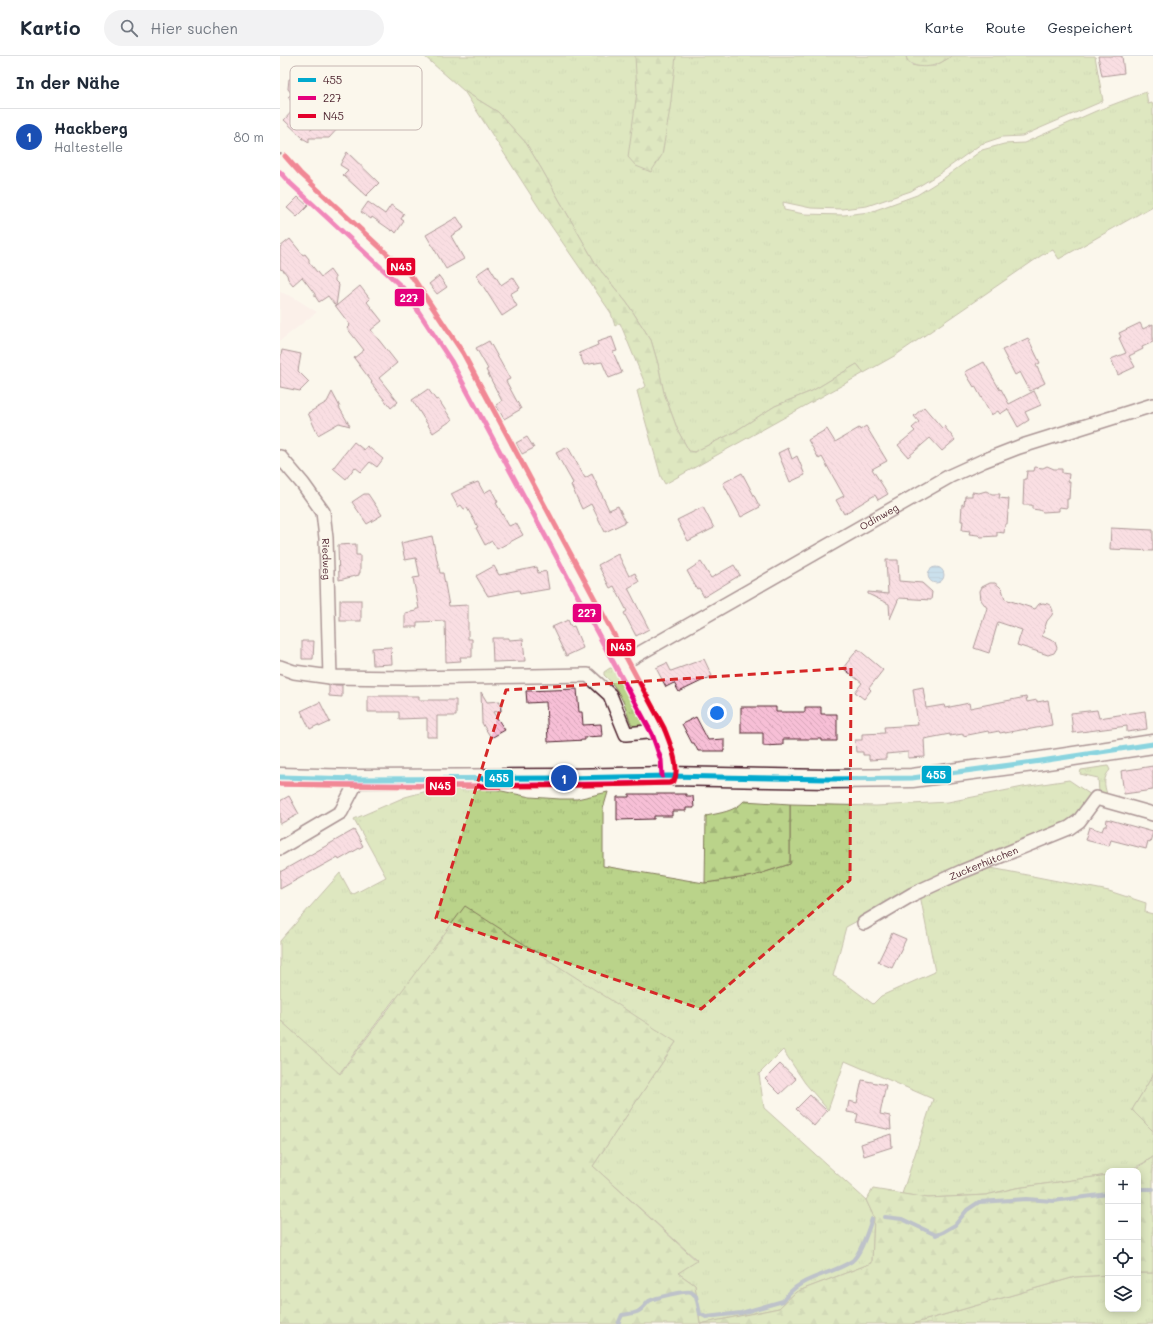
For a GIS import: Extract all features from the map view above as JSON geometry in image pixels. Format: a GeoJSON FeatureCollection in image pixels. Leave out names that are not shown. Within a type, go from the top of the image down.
{"type":"FeatureCollection","features":[{"type":"Feature","properties":{"kind":"main road"},"geometry":{"type":"LineString","coordinates":[[280,777],[358,779],[669,776],[828,779],[912,778],[1041,762],[1153,744]]}},
{"type":"Feature","properties":{"kind":"street"},"geometry":{"type":"LineString","coordinates":[[280,161],[295,178],[408,283],[457,357],[658,731],[668,759],[669,776]]}},
{"type":"Feature","properties":{"kind":"street","name":"Odinweg"},"geometry":{"type":"LineString","coordinates":[[621,664],[950,476],[1019,447],[1153,405]]}},
{"type":"Feature","properties":{"kind":"street","name":"Riedweg"},"geometry":{"type":"LineString","coordinates":[[280,457],[303,484],[323,512],[326,538],[330,677]]}},
{"type":"Feature","properties":{"kind":"street"},"geometry":{"type":"LineString","coordinates":[[280,666],[294,672],[330,677],[405,678],[588,675],[610,695],[626,734],[658,731]]}},
{"type":"Feature","properties":{"kind":"street"},"geometry":{"type":"LineString","coordinates":[[280,848],[341,812],[358,779]]}},
{"type":"Feature","properties":{"kind":"street","name":"Zuckerhütchen"},"geometry":{"type":"LineString","coordinates":[[864,923],[913,894],[961,872],[1069,828],[1079,821],[1096,798],[1153,814]]}},
{"type":"Feature","properties":{"kind":"highlighted area"},"geometry":{"type":"Polygon","coordinates":[[[851,668],[850,880],[701,1009],[436,918],[506,690],[851,668]]]}},
{"type":"Feature","properties":{"kind":"shaded area"},"geometry":{"type":"Polygon","coordinates":[[[280,292],[293,297],[317,312],[280,341],[280,292]]]}},
{"type":"Feature","properties":{"kind":"green space"},"geometry":{"type":"Polygon","coordinates":[[[424,56],[906,56],[911,65],[935,66],[952,56],[1095,56],[1103,101],[1022,136],[1002,137],[981,144],[942,172],[911,191],[867,206],[842,209],[811,208],[783,202],[784,210],[804,214],[844,215],[870,212],[917,195],[944,178],[982,150],[1004,144],[1024,143],[1096,111],[1146,92],[1148,104],[1152,103],[1153,106],[1153,206],[1059,259],[1053,250],[1042,255],[896,355],[864,373],[857,364],[812,391],[775,406],[731,434],[694,452],[689,451],[678,431],[664,393],[651,340],[627,303],[597,266],[526,143],[498,112],[464,91],[424,56]]]}},
{"type":"Feature","properties":{"kind":"green space"},"geometry":{"type":"Polygon","coordinates":[[[635,56],[676,56],[670,109],[662,155],[651,172],[636,166],[628,157],[637,92],[635,56]]]}},
{"type":"Feature","properties":{"kind":"green space"},"geometry":{"type":"Polygon","coordinates":[[[906,56],[952,56],[935,65],[922,67],[910,63],[906,56]]]}},
{"type":"Feature","properties":{"kind":"green space"},"geometry":{"type":"Polygon","coordinates":[[[464,91],[498,112],[526,143],[597,266],[627,303],[651,340],[664,393],[678,431],[689,451],[694,452],[731,434],[775,406],[812,391],[857,364],[864,373],[665,484],[661,477],[637,391],[646,386],[620,323],[615,326],[611,313],[545,217],[464,91]]]}},
{"type":"Feature","properties":{"kind":"green space"},"geometry":{"type":"Polygon","coordinates":[[[610,668],[615,669],[622,678],[644,719],[642,728],[633,726],[619,693],[604,675],[604,672],[610,668]]]}},
{"type":"Feature","properties":{"kind":"green space"},"geometry":{"type":"Polygon","coordinates":[[[1108,766],[1110,770],[1106,775],[1105,781],[1107,794],[1099,792],[1098,778],[1080,774],[1081,770],[1108,766]]]}},
{"type":"Feature","properties":{"kind":"green space"},"geometry":{"type":"Polygon","coordinates":[[[1069,780],[1094,797],[1075,820],[907,894],[846,927],[833,976],[841,980],[873,1004],[881,996],[935,972],[920,895],[986,867],[1109,891],[1146,903],[1145,912],[1153,914],[1153,1075],[1132,1110],[1153,1131],[1153,1157],[1132,1168],[1105,1168],[1105,1175],[1016,1188],[986,1195],[928,1198],[902,1194],[933,1099],[845,1061],[828,1110],[805,1083],[783,1050],[759,1074],[764,1108],[866,1200],[874,1217],[872,1263],[796,1292],[779,1308],[700,1324],[695,1285],[678,1273],[697,1260],[593,1166],[676,1042],[395,998],[339,1074],[280,1020],[280,941],[340,873],[352,895],[386,877],[354,819],[405,797],[431,790],[497,790],[530,797],[560,799],[577,799],[608,792],[603,809],[603,866],[704,883],[753,876],[790,864],[790,804],[876,806],[948,802],[1023,787],[1069,780]]]}},
{"type":"Feature","properties":{"kind":"green space"},"geometry":{"type":"Polygon","coordinates":[[[744,801],[790,804],[790,864],[753,876],[705,883],[706,816],[731,810],[736,808],[744,801]]]}},
{"type":"Feature","properties":{"kind":"green space"},"geometry":{"type":"Polygon","coordinates":[[[465,906],[676,1042],[593,1166],[697,1261],[678,1273],[695,1285],[700,1324],[280,1324],[280,1020],[340,1074],[465,906]]]}},
{"type":"Feature","properties":{"kind":"green space"},"geometry":{"type":"Polygon","coordinates":[[[1153,1075],[1153,1131],[1132,1110],[1153,1075]]]}},
{"type":"Feature","properties":{"kind":"green space"},"geometry":{"type":"Polygon","coordinates":[[[1153,1157],[1153,1273],[1141,1273],[1141,1168],[1137,1168],[1153,1157]]]}},
{"type":"Feature","properties":{"kind":"green space"},"geometry":{"type":"Polygon","coordinates":[[[1105,1175],[1105,1275],[1075,1277],[912,1324],[700,1324],[779,1308],[796,1292],[872,1263],[874,1217],[866,1200],[873,1189],[928,1198],[986,1195],[1016,1188],[1105,1175]]]}},
{"type":"Feature","properties":{"kind":"green space"},"geometry":{"type":"Polygon","coordinates":[[[1141,1273],[1153,1273],[1153,1324],[912,1324],[1075,1277],[1105,1275],[1105,1312],[1141,1312],[1141,1273]]]}},
{"type":"Feature","properties":{"kind":"water"},"geometry":{"type":"Polygon","coordinates":[[[933,567],[939,567],[944,572],[942,581],[939,583],[933,583],[928,578],[928,572],[933,567]]]}},
{"type":"Feature","properties":{"kind":"building"},"geometry":{"type":"Polygon","coordinates":[[[1098,56],[1122,56],[1124,73],[1102,76],[1098,56]]]}},
{"type":"Feature","properties":{"kind":"building"},"geometry":{"type":"Polygon","coordinates":[[[289,79],[290,79],[290,92],[288,89],[289,79]]]}},
{"type":"Feature","properties":{"kind":"building"},"geometry":{"type":"Polygon","coordinates":[[[290,114],[290,126],[284,120],[290,114]]]}},
{"type":"Feature","properties":{"kind":"building"},"geometry":{"type":"Polygon","coordinates":[[[295,130],[336,130],[329,138],[309,138],[309,142],[302,139],[303,138],[295,130]]]}},
{"type":"Feature","properties":{"kind":"building"},"geometry":{"type":"Polygon","coordinates":[[[347,152],[379,183],[366,196],[343,175],[348,170],[340,165],[347,152]]]}},
{"type":"Feature","properties":{"kind":"building"},"geometry":{"type":"Polygon","coordinates":[[[298,197],[308,206],[297,217],[287,208],[298,197]]]}},
{"type":"Feature","properties":{"kind":"building"},"geometry":{"type":"Polygon","coordinates":[[[368,202],[385,214],[391,205],[404,214],[401,219],[404,221],[396,233],[372,217],[371,219],[361,212],[368,202]]]}},
{"type":"Feature","properties":{"kind":"building"},"geometry":{"type":"Polygon","coordinates":[[[457,217],[464,228],[451,236],[464,259],[446,269],[426,235],[457,217]]]}},
{"type":"Feature","properties":{"kind":"building"},"geometry":{"type":"Polygon","coordinates":[[[290,239],[303,255],[305,254],[309,259],[309,262],[321,277],[330,270],[335,277],[335,281],[339,285],[336,306],[360,286],[370,299],[367,302],[382,321],[371,330],[397,363],[379,378],[398,402],[391,408],[371,383],[372,382],[354,358],[364,350],[347,328],[350,325],[328,296],[319,302],[302,277],[293,285],[283,270],[280,269],[280,247],[290,239]]]}},
{"type":"Feature","properties":{"kind":"building"},"geometry":{"type":"Polygon","coordinates":[[[489,266],[501,285],[513,277],[520,288],[510,294],[517,306],[502,316],[476,275],[489,266]]]}},
{"type":"Feature","properties":{"kind":"building"},"geometry":{"type":"Polygon","coordinates":[[[439,276],[447,287],[437,294],[429,284],[439,276]]]}},
{"type":"Feature","properties":{"kind":"building"},"geometry":{"type":"Polygon","coordinates":[[[1140,323],[1143,329],[1153,324],[1153,342],[1142,347],[1143,349],[1129,356],[1135,367],[1118,375],[1111,359],[1126,353],[1119,338],[1121,337],[1119,333],[1140,323]]]}},
{"type":"Feature","properties":{"kind":"building"},"geometry":{"type":"Polygon","coordinates":[[[612,337],[617,351],[613,352],[622,373],[609,378],[602,362],[584,365],[579,353],[598,345],[597,342],[612,337]]]}},
{"type":"Feature","properties":{"kind":"building"},"geometry":{"type":"Polygon","coordinates":[[[1028,338],[1040,363],[1036,365],[1045,383],[1030,391],[1020,372],[1015,375],[1002,350],[1028,338]]]}},
{"type":"Feature","properties":{"kind":"building"},"geometry":{"type":"Polygon","coordinates":[[[489,341],[510,379],[506,381],[521,409],[504,419],[496,405],[502,401],[486,370],[488,369],[476,348],[489,341]]]}},
{"type":"Feature","properties":{"kind":"building"},"geometry":{"type":"Polygon","coordinates":[[[282,350],[301,354],[298,371],[309,382],[300,391],[280,387],[280,360],[282,350]]]}},
{"type":"Feature","properties":{"kind":"building"},"geometry":{"type":"Polygon","coordinates":[[[984,362],[1009,404],[1034,391],[1041,405],[1025,412],[1029,420],[1018,427],[1008,409],[1000,414],[998,411],[991,415],[975,386],[974,387],[965,372],[984,362]]]}},
{"type":"Feature","properties":{"kind":"building"},"geometry":{"type":"Polygon","coordinates":[[[428,389],[436,400],[438,399],[452,420],[433,433],[412,400],[428,389]]]}},
{"type":"Feature","properties":{"kind":"building"},"geometry":{"type":"Polygon","coordinates":[[[332,392],[350,426],[339,423],[318,435],[308,413],[327,402],[332,392]]]}},
{"type":"Feature","properties":{"kind":"building"},"geometry":{"type":"Polygon","coordinates":[[[924,407],[942,428],[944,426],[955,440],[942,451],[930,438],[908,457],[898,445],[915,431],[912,428],[919,422],[914,416],[924,407]]]}},
{"type":"Feature","properties":{"kind":"building"},"geometry":{"type":"Polygon","coordinates":[[[866,426],[887,461],[872,469],[888,494],[878,500],[875,495],[844,514],[836,500],[844,496],[822,457],[819,459],[808,440],[827,429],[835,442],[859,428],[860,430],[866,426]]]}},
{"type":"Feature","properties":{"kind":"building"},"geometry":{"type":"Polygon","coordinates":[[[527,437],[534,448],[522,454],[516,443],[527,437]]]}},
{"type":"Feature","properties":{"kind":"building"},"geometry":{"type":"Polygon","coordinates":[[[354,442],[364,450],[367,446],[383,459],[377,467],[370,462],[361,472],[355,467],[346,479],[333,468],[354,442]]]}},
{"type":"Feature","properties":{"kind":"building"},"geometry":{"type":"Polygon","coordinates":[[[568,447],[585,478],[592,474],[609,510],[618,506],[626,522],[605,532],[591,504],[582,509],[571,485],[573,483],[556,453],[568,447]]]}},
{"type":"Feature","properties":{"kind":"building"},"geometry":{"type":"Polygon","coordinates":[[[788,448],[792,459],[797,456],[805,475],[790,482],[778,453],[788,448]]]}},
{"type":"Feature","properties":{"kind":"building"},"geometry":{"type":"Polygon","coordinates":[[[1047,466],[1054,469],[1062,469],[1062,473],[1069,474],[1069,499],[1067,499],[1067,508],[1059,507],[1059,511],[1043,512],[1032,509],[1032,505],[1023,505],[1024,479],[1026,479],[1027,471],[1034,471],[1035,467],[1043,468],[1047,466]]]}},
{"type":"Feature","properties":{"kind":"building"},"geometry":{"type":"Polygon","coordinates":[[[742,473],[760,507],[741,517],[723,483],[742,473]]]}},
{"type":"Feature","properties":{"kind":"building"},"geometry":{"type":"Polygon","coordinates":[[[478,482],[484,493],[491,489],[498,502],[496,503],[509,526],[516,523],[523,535],[497,549],[492,541],[485,545],[476,528],[478,527],[467,508],[464,509],[461,505],[458,507],[451,494],[478,482]]]}},
{"type":"Feature","properties":{"kind":"building"},"geometry":{"type":"Polygon","coordinates":[[[986,491],[992,494],[1000,494],[999,498],[1009,499],[1007,524],[1005,524],[1004,533],[997,532],[997,536],[981,537],[978,535],[969,534],[970,531],[962,530],[962,504],[964,505],[965,496],[972,496],[972,492],[979,493],[986,491]]]}},
{"type":"Feature","properties":{"kind":"building"},"geometry":{"type":"Polygon","coordinates":[[[364,494],[368,494],[382,515],[367,524],[352,502],[364,494]]]}},
{"type":"Feature","properties":{"kind":"building"},"geometry":{"type":"Polygon","coordinates":[[[703,507],[714,528],[688,541],[677,520],[703,507]]]}},
{"type":"Feature","properties":{"kind":"building"},"geometry":{"type":"Polygon","coordinates":[[[1111,528],[1153,530],[1153,551],[1110,549],[1111,528]]]}},
{"type":"Feature","properties":{"kind":"building"},"geometry":{"type":"Polygon","coordinates":[[[432,536],[440,573],[443,573],[449,606],[468,605],[468,639],[472,639],[472,657],[460,657],[461,661],[446,662],[445,621],[417,622],[417,627],[405,627],[405,613],[419,609],[413,578],[420,577],[416,558],[405,560],[401,543],[432,536]]]}},
{"type":"Feature","properties":{"kind":"building"},"geometry":{"type":"Polygon","coordinates":[[[356,544],[356,555],[360,555],[360,573],[359,575],[339,580],[338,545],[356,544]]]}},
{"type":"Feature","properties":{"kind":"building"},"geometry":{"type":"Polygon","coordinates":[[[618,554],[629,576],[635,573],[639,582],[628,588],[649,629],[636,636],[624,613],[627,611],[614,586],[610,588],[598,565],[618,554]]]}},
{"type":"Feature","properties":{"kind":"building"},"geometry":{"type":"Polygon","coordinates":[[[886,560],[898,560],[899,581],[922,583],[932,592],[931,600],[899,598],[890,619],[889,604],[868,594],[868,592],[888,594],[886,560]]]}},
{"type":"Feature","properties":{"kind":"building"},"geometry":{"type":"Polygon","coordinates":[[[701,562],[711,578],[734,565],[740,575],[704,597],[699,588],[697,589],[687,571],[701,562]]]}},
{"type":"Feature","properties":{"kind":"building"},"geometry":{"type":"Polygon","coordinates":[[[494,566],[499,575],[537,567],[538,573],[546,571],[549,589],[520,594],[519,590],[488,596],[476,576],[494,566]]]}},
{"type":"Feature","properties":{"kind":"building"},"geometry":{"type":"Polygon","coordinates":[[[990,583],[995,583],[1002,589],[1005,599],[1035,609],[1039,604],[1043,603],[1051,606],[1053,611],[1052,615],[1047,621],[1042,636],[1055,642],[1057,648],[1054,653],[1048,655],[1017,645],[1022,630],[998,622],[989,653],[974,648],[987,608],[981,600],[980,591],[982,587],[990,583]]]}},
{"type":"Feature","properties":{"kind":"building"},"geometry":{"type":"Polygon","coordinates":[[[340,600],[361,600],[361,621],[340,621],[340,600]]]}},
{"type":"Feature","properties":{"kind":"building"},"geometry":{"type":"Polygon","coordinates":[[[568,620],[571,627],[574,626],[583,648],[566,656],[552,627],[568,620]]]}},
{"type":"Feature","properties":{"kind":"building"},"geometry":{"type":"Polygon","coordinates":[[[492,638],[509,638],[509,640],[523,639],[525,661],[493,662],[492,638]]]}},
{"type":"Feature","properties":{"kind":"building"},"geometry":{"type":"Polygon","coordinates":[[[302,641],[314,641],[313,659],[302,659],[302,641]]]}},
{"type":"Feature","properties":{"kind":"building"},"geometry":{"type":"Polygon","coordinates":[[[391,647],[392,664],[373,665],[372,648],[391,647]]]}},
{"type":"Feature","properties":{"kind":"building"},"geometry":{"type":"Polygon","coordinates":[[[858,649],[883,670],[869,688],[871,690],[864,699],[855,692],[862,683],[843,668],[858,649]]]}},
{"type":"Feature","properties":{"kind":"building"},"geometry":{"type":"Polygon","coordinates":[[[704,659],[712,676],[679,692],[674,683],[666,687],[656,668],[667,663],[671,671],[704,659]]]}},
{"type":"Feature","properties":{"kind":"building"},"geometry":{"type":"Polygon","coordinates":[[[329,685],[342,685],[342,697],[329,696],[329,685]]]}},
{"type":"Feature","properties":{"kind":"building"},"geometry":{"type":"Polygon","coordinates":[[[923,687],[926,708],[944,705],[945,708],[969,703],[970,708],[1026,697],[1027,702],[1048,700],[1052,725],[1005,733],[1000,733],[999,731],[989,733],[988,731],[963,736],[963,734],[950,736],[950,734],[924,739],[925,757],[908,758],[908,752],[886,754],[886,759],[869,760],[869,755],[863,755],[863,752],[856,752],[855,740],[862,740],[862,734],[885,733],[884,727],[918,725],[913,689],[923,687]]]}},
{"type":"Feature","properties":{"kind":"building"},"geometry":{"type":"Polygon","coordinates":[[[577,689],[579,712],[582,712],[583,725],[601,724],[602,736],[585,737],[585,740],[548,742],[546,702],[527,703],[526,691],[577,689]]]}},
{"type":"Feature","properties":{"kind":"building"},"geometry":{"type":"Polygon","coordinates":[[[481,692],[487,702],[500,701],[501,711],[493,712],[505,730],[491,738],[482,723],[481,692]]]}},
{"type":"Feature","properties":{"kind":"building"},"geometry":{"type":"Polygon","coordinates":[[[368,696],[419,696],[419,700],[456,700],[456,716],[437,716],[437,737],[427,737],[427,718],[399,719],[399,712],[368,712],[368,696]]]}},
{"type":"Feature","properties":{"kind":"building"},"geometry":{"type":"Polygon","coordinates":[[[320,702],[330,722],[310,729],[301,711],[320,702]]]}},
{"type":"Feature","properties":{"kind":"building"},"geometry":{"type":"Polygon","coordinates":[[[741,707],[776,707],[776,712],[805,712],[805,707],[821,707],[821,714],[837,714],[837,741],[821,741],[821,739],[783,739],[783,745],[763,746],[763,733],[741,733],[741,707]]]}},
{"type":"Feature","properties":{"kind":"building"},"geometry":{"type":"Polygon","coordinates":[[[1097,710],[1099,718],[1145,711],[1147,729],[1127,732],[1127,726],[1073,733],[1071,713],[1097,710]]]}},
{"type":"Feature","properties":{"kind":"building"},"geometry":{"type":"Polygon","coordinates":[[[696,717],[708,740],[724,739],[724,751],[698,751],[682,724],[696,717]]]}},
{"type":"Feature","properties":{"kind":"building"},"geometry":{"type":"Polygon","coordinates":[[[1153,766],[1153,790],[1124,794],[1121,771],[1153,766]]]}},
{"type":"Feature","properties":{"kind":"building"},"geometry":{"type":"Polygon","coordinates":[[[629,794],[686,794],[686,796],[693,796],[694,808],[686,808],[686,811],[672,811],[672,816],[654,816],[654,819],[617,820],[617,797],[629,797],[629,794]]]}},
{"type":"Feature","properties":{"kind":"building"},"geometry":{"type":"Polygon","coordinates":[[[289,796],[299,814],[280,824],[280,801],[289,796]]]}},
{"type":"Feature","properties":{"kind":"building"},"geometry":{"type":"Polygon","coordinates":[[[1107,819],[1153,832],[1146,849],[1111,840],[1109,846],[1085,840],[1089,827],[1102,831],[1104,826],[1106,826],[1107,819]]]}},
{"type":"Feature","properties":{"kind":"building"},"geometry":{"type":"Polygon","coordinates":[[[354,830],[363,846],[339,860],[338,857],[280,889],[280,872],[354,830]]]}},
{"type":"Feature","properties":{"kind":"building"},"geometry":{"type":"Polygon","coordinates":[[[892,933],[906,939],[892,968],[878,962],[892,933]]]}},
{"type":"Feature","properties":{"kind":"building"},"geometry":{"type":"Polygon","coordinates":[[[780,1064],[796,1079],[780,1094],[765,1079],[780,1064]]]}},
{"type":"Feature","properties":{"kind":"building"},"geometry":{"type":"Polygon","coordinates":[[[862,1080],[886,1085],[880,1114],[890,1116],[891,1130],[856,1122],[858,1114],[847,1112],[849,1101],[857,1103],[862,1080]]]}},
{"type":"Feature","properties":{"kind":"building"},"geometry":{"type":"Polygon","coordinates":[[[810,1095],[827,1111],[814,1126],[796,1109],[810,1095]]]}},
{"type":"Feature","properties":{"kind":"building"},"geometry":{"type":"Polygon","coordinates":[[[891,1134],[892,1147],[864,1156],[861,1144],[891,1134]]]}},
{"type":"Feature","properties":{"kind":"waterway"},"geometry":{"type":"LineString","coordinates":[[1141,1189],[1153,1189]]}},
{"type":"Feature","properties":{"kind":"waterway"},"geometry":{"type":"LineString","coordinates":[[885,1217],[902,1219],[936,1235],[955,1225],[967,1210],[979,1202],[1026,1199],[1053,1201],[1105,1194]]}},
{"type":"Feature","properties":{"kind":"waterway"},"geometry":{"type":"LineString","coordinates":[[618,1324],[622,1315],[639,1311],[649,1301],[663,1296],[683,1292],[691,1292],[696,1296],[700,1314],[706,1317],[741,1313],[783,1301],[797,1286],[852,1261],[861,1248],[872,1219]]}},
{"type":"Feature","properties":{"kind":"transit line","name":"N45"},"geometry":{"type":"LineString","coordinates":[[280,784],[378,786],[572,785],[670,783],[674,781],[676,776],[674,754],[664,728],[463,353],[413,278],[300,173],[285,156]]}},
{"type":"Feature","properties":{"kind":"transit line","name":"227"},"geometry":{"type":"LineString","coordinates":[[280,172],[403,288],[451,361],[652,734],[661,760],[662,776]]}},
{"type":"Feature","properties":{"kind":"transit line","name":"455"},"geometry":{"type":"LineString","coordinates":[[280,777],[358,779],[669,776],[828,779],[912,778],[1153,744]]}},
{"type":"Feature","properties":{"kind":"transit line","name":"227"},"geometry":{"type":"LineString","coordinates":[[280,784],[475,786],[669,783]]}},
{"type":"Feature","properties":{"kind":"place","name":"Hackberg"},"geometry":{"type":"Point","coordinates":[564,778]}}]}
